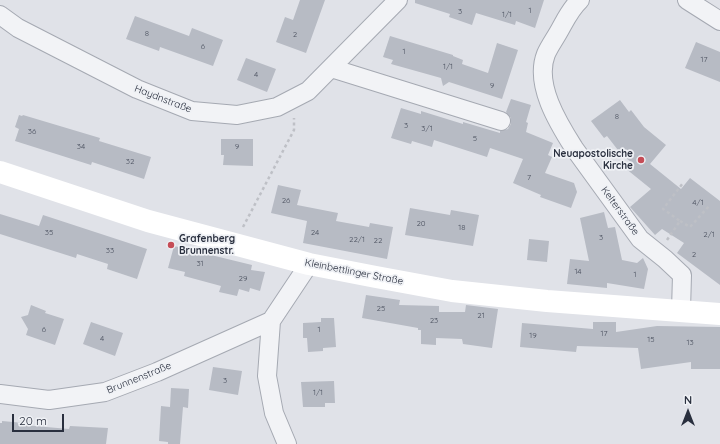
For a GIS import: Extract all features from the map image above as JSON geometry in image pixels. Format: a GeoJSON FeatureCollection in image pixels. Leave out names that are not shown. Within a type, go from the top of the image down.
{"type":"FeatureCollection","features":[{"type":"Feature","properties":{"kind":"street","name":"Haydnstraße"},"geometry":{"type":"LineString","coordinates":[[0,15],[18,28],[137,90],[192,111],[237,115],[277,107],[308,91],[398,0]]}},
{"type":"Feature","properties":{"kind":"street","name":"Kelterstraße"},"geometry":{"type":"LineString","coordinates":[[580,0],[573,7],[546,55],[542,76],[546,95],[566,135],[640,239],[682,275],[681,310]]}},
{"type":"Feature","properties":{"kind":"street"},"geometry":{"type":"LineString","coordinates":[[687,0],[720,21]]}},
{"type":"Feature","properties":{"kind":"street"},"geometry":{"type":"LineString","coordinates":[[331,68],[501,121]]}},
{"type":"Feature","properties":{"kind":"street","name":"Kleinbettlinger Straße"},"geometry":{"type":"LineString","coordinates":[[0,172],[148,221],[308,264],[452,291],[548,301],[720,314]]}},
{"type":"Feature","properties":{"kind":"street"},"geometry":{"type":"LineString","coordinates":[[287,444],[274,413],[267,376],[271,321],[308,264]]}},
{"type":"Feature","properties":{"kind":"street","name":"Brunnenstraße"},"geometry":{"type":"LineString","coordinates":[[0,394],[49,400],[105,392],[156,372],[271,321]]}},
{"type":"Feature","properties":{"kind":"path"},"geometry":{"type":"LineString","coordinates":[[234,244],[294,130],[294,98]]}},
{"type":"Feature","properties":{"kind":"path"},"geometry":{"type":"LineString","coordinates":[[683,183],[663,209],[690,227],[710,205]]}},
{"type":"Feature","properties":{"kind":"path"},"geometry":{"type":"LineString","coordinates":[[658,253],[680,221]]}},
{"type":"Feature","properties":{"kind":"building"},"geometry":{"type":"Polygon","coordinates":[[[300,0],[325,0],[306,53],[276,42],[285,17],[293,20],[300,0]]]}},
{"type":"Feature","properties":{"kind":"building"},"geometry":{"type":"Polygon","coordinates":[[[415,0],[544,0],[535,28],[516,21],[515,25],[476,13],[472,25],[449,17],[450,14],[415,3],[415,0]]]}},
{"type":"Feature","properties":{"kind":"building"},"geometry":{"type":"Polygon","coordinates":[[[135,16],[189,36],[192,28],[223,40],[213,66],[160,47],[159,51],[126,39],[135,16]]]}},
{"type":"Feature","properties":{"kind":"building"},"geometry":{"type":"Polygon","coordinates":[[[390,36],[453,55],[463,60],[462,64],[488,73],[497,43],[518,50],[502,99],[449,82],[443,86],[441,78],[391,64],[393,60],[383,57],[390,36]]]}},
{"type":"Feature","properties":{"kind":"building"},"geometry":{"type":"Polygon","coordinates":[[[696,42],[720,52],[720,82],[685,68],[696,42]]]}},
{"type":"Feature","properties":{"kind":"building"},"geometry":{"type":"Polygon","coordinates":[[[246,58],[276,69],[267,92],[237,80],[246,58]]]}},
{"type":"Feature","properties":{"kind":"building"},"geometry":{"type":"Polygon","coordinates":[[[511,99],[531,105],[526,122],[528,123],[526,132],[553,143],[548,155],[552,157],[545,173],[574,183],[577,192],[571,208],[540,197],[541,195],[513,183],[523,159],[490,148],[487,157],[434,140],[432,147],[412,141],[411,144],[391,138],[401,108],[421,114],[421,111],[463,124],[463,122],[500,133],[500,131],[508,129],[511,124],[511,118],[506,112],[511,99]]]}},
{"type":"Feature","properties":{"kind":"building"},"geometry":{"type":"Polygon","coordinates":[[[620,100],[629,112],[631,110],[644,127],[666,145],[650,164],[681,189],[690,178],[720,201],[720,285],[677,253],[684,243],[662,229],[655,235],[630,207],[651,189],[625,168],[631,162],[621,154],[607,136],[604,138],[591,121],[620,100]]]}},
{"type":"Feature","properties":{"kind":"building"},"geometry":{"type":"Polygon","coordinates":[[[19,115],[100,138],[99,141],[151,157],[144,179],[92,162],[91,165],[15,141],[19,129],[15,127],[19,115]]]}},
{"type":"Feature","properties":{"kind":"building"},"geometry":{"type":"Polygon","coordinates":[[[221,139],[253,139],[253,166],[223,165],[224,155],[221,155],[221,139]]]}},
{"type":"Feature","properties":{"kind":"building"},"geometry":{"type":"Polygon","coordinates":[[[278,185],[301,190],[297,205],[338,213],[336,221],[369,227],[370,223],[393,227],[387,259],[303,243],[307,221],[271,213],[278,185]]]}},
{"type":"Feature","properties":{"kind":"building"},"geometry":{"type":"Polygon","coordinates":[[[410,208],[450,215],[451,210],[479,215],[473,246],[405,235],[410,208]]]}},
{"type":"Feature","properties":{"kind":"building"},"geometry":{"type":"Polygon","coordinates":[[[604,212],[608,228],[615,227],[622,260],[637,263],[643,258],[648,269],[644,289],[607,283],[607,288],[567,284],[570,259],[589,261],[580,218],[604,212]]]}},
{"type":"Feature","properties":{"kind":"building"},"geometry":{"type":"Polygon","coordinates":[[[0,214],[39,226],[43,215],[147,249],[137,279],[107,269],[108,264],[77,254],[76,258],[0,234],[0,214]]]}},
{"type":"Feature","properties":{"kind":"building"},"geometry":{"type":"Polygon","coordinates":[[[529,239],[549,241],[547,262],[527,260],[529,239]]]}},
{"type":"Feature","properties":{"kind":"building"},"geometry":{"type":"Polygon","coordinates":[[[174,246],[252,265],[251,270],[265,272],[260,291],[250,288],[249,292],[239,289],[237,296],[219,292],[221,286],[184,276],[185,272],[168,268],[174,246]]]}},
{"type":"Feature","properties":{"kind":"building"},"geometry":{"type":"Polygon","coordinates":[[[366,295],[400,300],[399,305],[439,306],[439,312],[465,312],[466,305],[498,309],[492,348],[463,344],[462,339],[436,338],[436,345],[421,344],[421,330],[418,330],[418,328],[362,318],[366,295]]]}},
{"type":"Feature","properties":{"kind":"building"},"geometry":{"type":"Polygon","coordinates":[[[31,305],[46,311],[45,313],[64,319],[55,345],[26,335],[28,329],[21,317],[28,315],[31,305]]]}},
{"type":"Feature","properties":{"kind":"building"},"geometry":{"type":"Polygon","coordinates":[[[321,318],[334,318],[336,347],[323,348],[323,351],[308,352],[307,338],[303,338],[303,323],[321,322],[321,318]]]}},
{"type":"Feature","properties":{"kind":"building"},"geometry":{"type":"Polygon","coordinates":[[[91,322],[123,333],[115,356],[83,344],[91,322]]]}},
{"type":"Feature","properties":{"kind":"building"},"geometry":{"type":"Polygon","coordinates":[[[593,322],[616,322],[616,332],[657,326],[720,327],[720,369],[691,369],[691,362],[641,369],[638,348],[577,346],[576,352],[520,347],[522,323],[593,329],[593,322]]]}},
{"type":"Feature","properties":{"kind":"building"},"geometry":{"type":"Polygon","coordinates":[[[213,367],[242,371],[238,395],[209,390],[213,367]]]}},
{"type":"Feature","properties":{"kind":"building"},"geometry":{"type":"Polygon","coordinates":[[[334,381],[335,403],[325,403],[325,407],[303,407],[301,382],[334,381]]]}},
{"type":"Feature","properties":{"kind":"building"},"geometry":{"type":"Polygon","coordinates":[[[171,388],[189,389],[188,408],[183,407],[180,444],[168,444],[168,442],[159,441],[161,406],[170,407],[171,388]]]}},
{"type":"Feature","properties":{"kind":"building"},"geometry":{"type":"Polygon","coordinates":[[[2,421],[24,423],[23,425],[69,429],[70,426],[108,428],[106,444],[0,444],[0,423],[2,423],[2,421]]]}},
{"type":"Feature","properties":{"kind":"place","name":"Neuapostolische Kirche"},"geometry":{"type":"Point","coordinates":[641,160]}},
{"type":"Feature","properties":{"kind":"place","name":"Grafenberg Brunnenstr."},"geometry":{"type":"Point","coordinates":[171,245]}}]}
